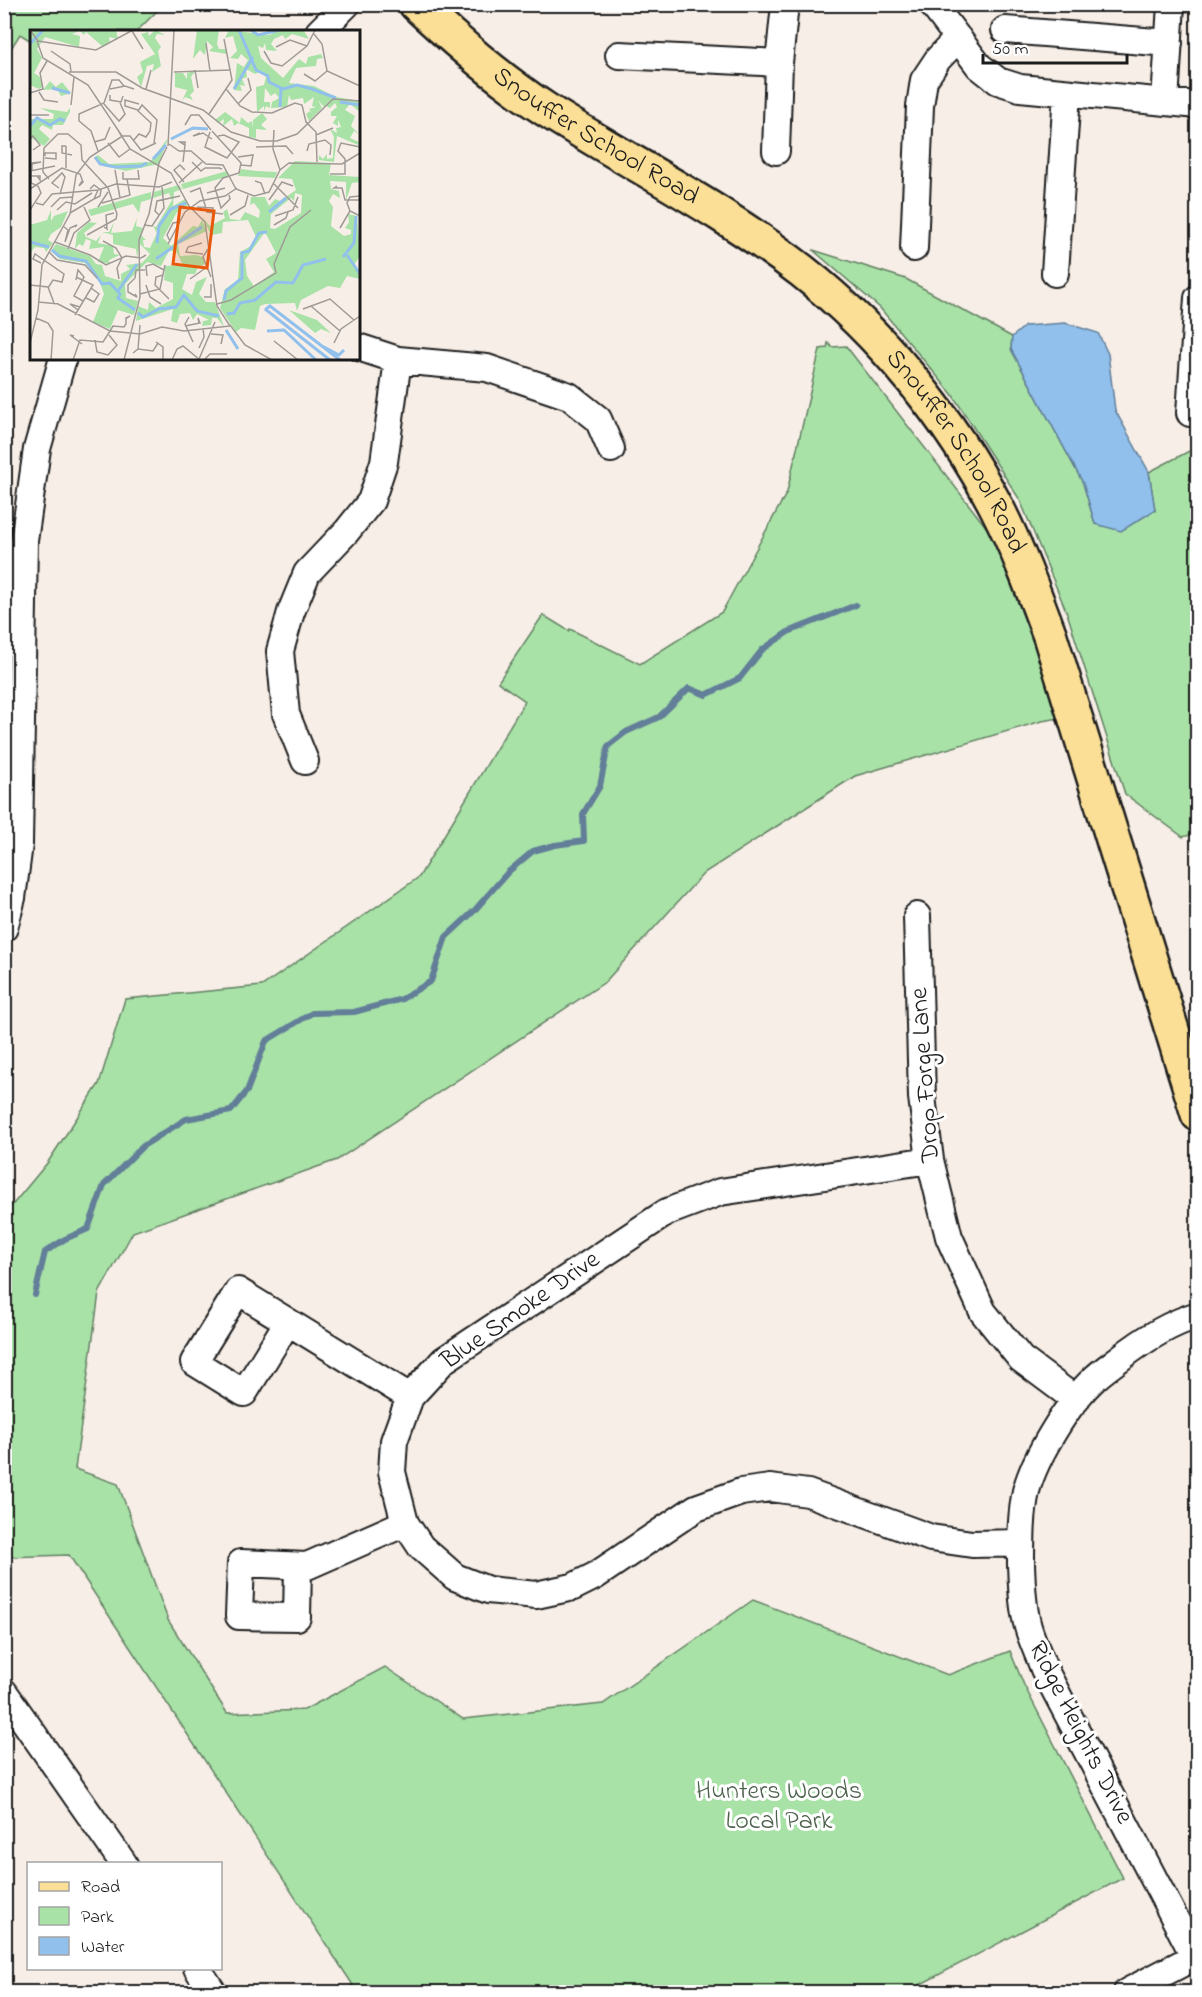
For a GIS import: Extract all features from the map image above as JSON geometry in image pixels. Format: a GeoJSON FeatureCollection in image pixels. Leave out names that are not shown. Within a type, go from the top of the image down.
{"type":"FeatureCollection","features":[{"type":"Feature","properties":{"kind":"main road","name":"Snouffer School Road"},"geometry":{"type":"LineString","coordinates":[[416,4],[450,36],[508,83],[545,109],[718,215],[801,271],[842,305],[871,334],[932,405],[981,479],[998,511],[1034,593],[1057,659],[1197,1114]]}},
{"type":"Feature","properties":{"kind":"street"},"geometry":{"type":"LineString","coordinates":[[321,30],[347,4]]}},
{"type":"Feature","properties":{"kind":"street"},"geometry":{"type":"LineString","coordinates":[[776,151],[784,4]]}},
{"type":"Feature","properties":{"kind":"street"},"geometry":{"type":"LineString","coordinates":[[932,4],[979,66],[998,81],[1020,88],[1197,105]]}},
{"type":"Feature","properties":{"kind":"street"},"geometry":{"type":"LineString","coordinates":[[1165,102],[1171,4]]}},
{"type":"Feature","properties":{"kind":"street"},"geometry":{"type":"LineString","coordinates":[[1005,30],[1169,43]]}},
{"type":"Feature","properties":{"kind":"street"},"geometry":{"type":"LineString","coordinates":[[914,248],[920,106],[924,80],[938,59],[958,38]]}},
{"type":"Feature","properties":{"kind":"street"},"geometry":{"type":"LineString","coordinates":[[620,55],[779,63]]}},
{"type":"Feature","properties":{"kind":"street"},"geometry":{"type":"LineString","coordinates":[[1055,273],[1067,93]]}},
{"type":"Feature","properties":{"kind":"street"},"geometry":{"type":"LineString","coordinates":[[1190,413],[1197,298]]}},
{"type":"Feature","properties":{"kind":"street"},"geometry":{"type":"LineString","coordinates":[[360,348],[398,360],[487,368],[568,396],[598,419],[611,449]]}},
{"type":"Feature","properties":{"kind":"street"},"geometry":{"type":"LineString","coordinates":[[4,928],[12,898],[19,844],[14,540],[62,360]]}},
{"type":"Feature","properties":{"kind":"street"},"geometry":{"type":"LineString","coordinates":[[305,761],[286,714],[280,651],[291,612],[307,573],[347,531],[371,501],[384,462],[398,360]]}},
{"type":"Feature","properties":{"kind":"street","name":"Drop Forge Lane"},"geometry":{"type":"LineString","coordinates":[[917,915],[922,1097],[930,1160],[949,1237],[983,1312],[1022,1359],[1076,1400]]}},
{"type":"Feature","properties":{"kind":"street","name":"Blue Smoke Drive"},"geometry":{"type":"LineString","coordinates":[[930,1160],[720,1192],[667,1212],[444,1360],[410,1397],[394,1441],[393,1472],[405,1523],[421,1547],[455,1577],[488,1590],[536,1595],[573,1587],[595,1576],[696,1508],[741,1492],[770,1488],[808,1493],[931,1538],[972,1544],[1021,1543]]}},
{"type":"Feature","properties":{"kind":"street","name":"Ridge Heights Drive"},"geometry":{"type":"LineString","coordinates":[[1196,1958],[1044,1669],[1028,1627],[1022,1596],[1021,1543],[1026,1490],[1053,1431],[1076,1400],[1093,1379],[1140,1343],[1176,1322],[1197,1315]]}},
{"type":"Feature","properties":{"kind":"street"},"geometry":{"type":"LineString","coordinates":[[287,1323],[410,1397]]}},
{"type":"Feature","properties":{"kind":"street"},"geometry":{"type":"LineString","coordinates":[[298,1566],[307,1566],[405,1523]]}},
{"type":"Feature","properties":{"kind":"street"},"geometry":{"type":"LineString","coordinates":[[4,1692],[123,1862]]}},
{"type":"Feature","properties":{"kind":"street"},"geometry":{"type":"LineString","coordinates":[[1127,1992],[1196,1958]]}},
{"type":"Feature","properties":{"kind":"street"},"geometry":{"type":"LineString","coordinates":[[198,1970],[213,1992]]}},
{"type":"Feature","properties":{"kind":"green space"},"geometry":{"type":"Polygon","coordinates":[[[5,4],[163,4],[138,30],[30,30],[30,40],[20,34],[5,58],[5,4]]]}},
{"type":"Feature","properties":{"kind":"green space"},"geometry":{"type":"Polygon","coordinates":[[[813,250],[906,279],[1012,337],[1011,349],[1083,483],[1095,524],[1155,511],[1149,472],[1197,447],[1197,833],[1183,837],[1125,794],[1067,613],[1020,500],[952,394],[880,308],[813,250]]]}},
{"type":"Feature","properties":{"kind":"green space","name":"Hunters Woods Local Park"},"geometry":{"type":"Polygon","coordinates":[[[828,343],[832,347],[846,346],[990,532],[1020,597],[1060,718],[1042,721],[855,776],[704,873],[605,982],[337,1160],[133,1232],[99,1293],[75,1469],[118,1484],[168,1620],[227,1713],[304,1710],[385,1667],[463,1719],[603,1704],[753,1600],[948,1675],[1010,1651],[1024,1685],[1123,1878],[906,1992],[342,1992],[353,1985],[69,1555],[5,1557],[4,1215],[48,1162],[99,1084],[125,999],[262,986],[419,877],[525,701],[498,682],[543,615],[569,631],[570,629],[640,664],[722,612],[787,492],[820,349],[827,348],[828,343]]]}},
{"type":"Feature","properties":{"kind":"water"},"geometry":{"type":"Polygon","coordinates":[[[1065,323],[1098,333],[1108,354],[1115,410],[1149,472],[1155,510],[1121,531],[1095,524],[1083,483],[1011,349],[1012,337],[1025,326],[1065,323]]]}},
{"type":"Feature","properties":{"kind":"waterway"},"geometry":{"type":"LineString","coordinates":[[35,1295],[45,1252],[65,1239],[88,1229],[104,1185],[143,1146],[186,1119],[231,1111],[247,1091],[266,1041],[312,1013],[354,1012],[402,999],[431,981],[446,937],[474,911],[508,872],[533,851],[584,841],[583,814],[600,786],[608,746],[626,732],[659,717],[689,688],[706,695],[740,678],[762,650],[788,632],[856,605]]}}]}
